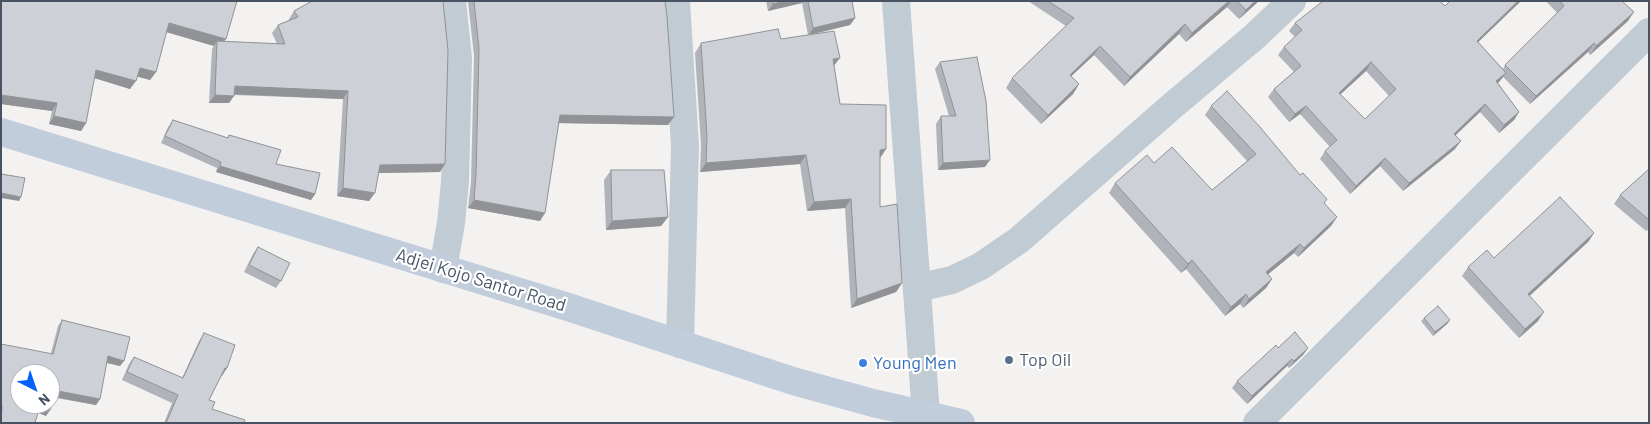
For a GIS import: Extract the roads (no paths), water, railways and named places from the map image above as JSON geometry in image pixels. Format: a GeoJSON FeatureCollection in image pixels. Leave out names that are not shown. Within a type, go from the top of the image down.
{"type":"FeatureCollection","features":[{"type":"Feature","properties":{"kind":"street"},"geometry":{"type":"LineString","coordinates":[[443,269],[451,223],[455,182],[458,58],[452,1]]}},
{"type":"Feature","properties":{"kind":"street"},"geometry":{"type":"LineString","coordinates":[[676,1],[685,146],[680,344]]}},
{"type":"Feature","properties":{"kind":"street"},"geometry":{"type":"LineString","coordinates":[[896,1],[926,415]]}},
{"type":"Feature","properties":{"kind":"street"},"geometry":{"type":"LineString","coordinates":[[917,288],[952,280],[981,266],[1019,240],[1254,37],[1292,1]]}},
{"type":"Feature","properties":{"kind":"street"},"geometry":{"type":"LineString","coordinates":[[1257,423],[1649,32]]}},
{"type":"Feature","properties":{"kind":"street","name":"Adjei Kojo Santor Road"},"geometry":{"type":"LineString","coordinates":[[1,132],[443,269],[793,381],[961,423]]}},
{"type":"Feature","properties":{"kind":"place","name":"Top Oil"},"geometry":{"type":"Point","coordinates":[1009,360]}},
{"type":"Feature","properties":{"kind":"place","name":"Young Men"},"geometry":{"type":"Point","coordinates":[863,363]}}]}
